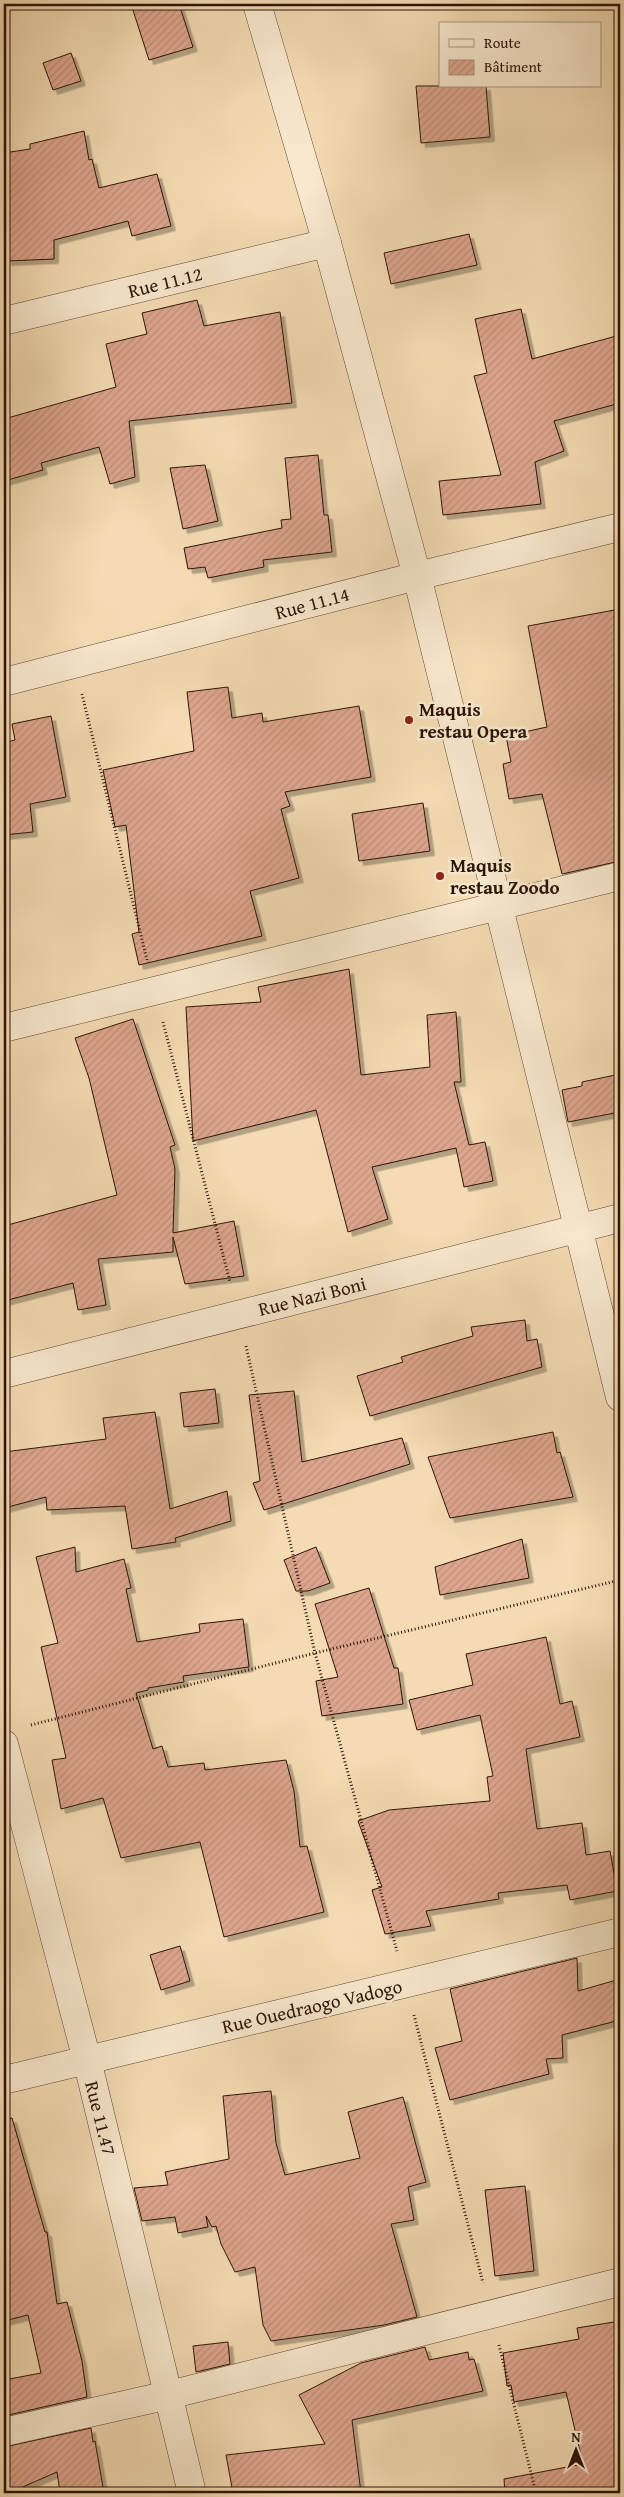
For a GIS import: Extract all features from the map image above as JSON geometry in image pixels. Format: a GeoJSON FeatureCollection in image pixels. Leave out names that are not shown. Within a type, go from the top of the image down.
{"type":"FeatureCollection","features":[{"type":"Feature","properties":{"kind":"street"},"geometry":{"type":"LineString","coordinates":[[256,4],[327,244],[417,576],[620,1398]]}},
{"type":"Feature","properties":{"kind":"street","name":"Rue 11.12"},"geometry":{"type":"LineString","coordinates":[[4,321],[327,244]]}},
{"type":"Feature","properties":{"kind":"street","name":"Rue 11.14"},"geometry":{"type":"LineString","coordinates":[[4,682],[417,576],[620,527]]}},
{"type":"Feature","properties":{"kind":"street"},"geometry":{"type":"LineString","coordinates":[[4,1028],[620,876]]}},
{"type":"Feature","properties":{"kind":"street","name":"Rue Nazi Boni"},"geometry":{"type":"LineString","coordinates":[[4,1374],[620,1218]]}},
{"type":"Feature","properties":{"kind":"street","name":"Rue 11.47"},"geometry":{"type":"LineString","coordinates":[[13,1736],[87,2060],[192,2493]]}},
{"type":"Feature","properties":{"kind":"street","name":"Rue Ouedraogo Vadogo"},"geometry":{"type":"LineString","coordinates":[[4,2080],[620,1932]]}},
{"type":"Feature","properties":{"kind":"street"},"geometry":{"type":"LineString","coordinates":[[4,2432],[169,2395],[620,2282]]}},
{"type":"Feature","properties":{"kind":"path"},"geometry":{"type":"LineString","coordinates":[[74,664],[155,990],[239,1315],[315,1653],[406,1984],[536,2493]]}},
{"type":"Feature","properties":{"kind":"path"},"geometry":{"type":"LineString","coordinates":[[13,1736],[315,1653],[620,1580]]}},
{"type":"Feature","properties":{"kind":"building"},"geometry":{"type":"Polygon","coordinates":[[[131,4],[179,4],[193,47],[149,60],[131,4]]]}},
{"type":"Feature","properties":{"kind":"building"},"geometry":{"type":"Polygon","coordinates":[[[71,53],[81,81],[53,90],[43,63],[71,53]]]}},
{"type":"Feature","properties":{"kind":"building"},"geometry":{"type":"Polygon","coordinates":[[[416,86],[486,88],[490,137],[421,143],[416,86]]]}},
{"type":"Feature","properties":{"kind":"building"},"geometry":{"type":"Polygon","coordinates":[[[84,131],[89,160],[92,159],[99,188],[157,174],[171,226],[132,236],[128,221],[54,240],[54,259],[7,261],[4,153],[30,149],[30,144],[84,131]]]}},
{"type":"Feature","properties":{"kind":"building"},"geometry":{"type":"Polygon","coordinates":[[[469,234],[477,265],[391,284],[384,253],[469,234]]]}},
{"type":"Feature","properties":{"kind":"building"},"geometry":{"type":"Polygon","coordinates":[[[197,300],[204,326],[280,312],[292,403],[129,421],[135,477],[110,484],[99,447],[41,463],[43,470],[4,481],[4,419],[116,387],[106,344],[147,334],[142,313],[197,300]]]}},
{"type":"Feature","properties":{"kind":"building"},"geometry":{"type":"Polygon","coordinates":[[[521,309],[532,359],[620,335],[620,403],[554,421],[564,451],[535,462],[541,504],[443,515],[439,481],[501,475],[474,376],[487,373],[475,319],[521,309]]]}},
{"type":"Feature","properties":{"kind":"building"},"geometry":{"type":"Polygon","coordinates":[[[318,455],[324,515],[328,515],[332,552],[263,560],[264,567],[208,578],[205,567],[188,569],[184,548],[282,528],[281,520],[291,519],[285,458],[318,455]]]}},
{"type":"Feature","properties":{"kind":"building"},"geometry":{"type":"Polygon","coordinates":[[[205,465],[218,521],[183,529],[170,468],[205,465]]]}},
{"type":"Feature","properties":{"kind":"building"},"geometry":{"type":"Polygon","coordinates":[[[620,609],[620,861],[562,874],[542,794],[509,799],[503,764],[511,762],[506,736],[547,727],[528,626],[620,609]]]}},
{"type":"Feature","properties":{"kind":"building"},"geometry":{"type":"Polygon","coordinates":[[[228,687],[232,718],[262,713],[263,722],[359,706],[371,777],[285,792],[290,806],[281,809],[299,878],[250,891],[262,936],[139,965],[132,934],[139,932],[126,825],[115,827],[103,770],[194,751],[187,692],[228,687]]]}},
{"type":"Feature","properties":{"kind":"building"},"geometry":{"type":"Polygon","coordinates":[[[51,716],[66,797],[30,804],[33,832],[4,835],[4,743],[15,740],[12,724],[51,716]]]}},
{"type":"Feature","properties":{"kind":"building"},"geometry":{"type":"Polygon","coordinates":[[[423,803],[430,851],[359,861],[352,814],[423,803]]]}},
{"type":"Feature","properties":{"kind":"building"},"geometry":{"type":"Polygon","coordinates":[[[349,969],[361,1075],[430,1067],[427,1015],[456,1012],[461,1082],[454,1082],[469,1145],[485,1142],[493,1181],[464,1187],[456,1148],[372,1167],[388,1219],[348,1232],[316,1110],[193,1141],[186,1007],[261,1002],[258,987],[349,969]]]}},
{"type":"Feature","properties":{"kind":"building"},"geometry":{"type":"Polygon","coordinates":[[[133,1019],[175,1145],[170,1147],[175,1169],[173,1233],[234,1221],[244,1276],[185,1284],[173,1237],[173,1252],[98,1259],[106,1305],[78,1310],[73,1283],[4,1301],[4,1226],[117,1195],[89,1078],[75,1038],[133,1019]]]}},
{"type":"Feature","properties":{"kind":"building"},"geometry":{"type":"Polygon","coordinates":[[[620,1074],[620,1112],[568,1122],[562,1090],[582,1086],[582,1082],[620,1074]]]}},
{"type":"Feature","properties":{"kind":"building"},"geometry":{"type":"Polygon","coordinates":[[[525,1320],[527,1341],[537,1339],[542,1367],[370,1416],[357,1376],[403,1362],[401,1357],[473,1336],[471,1327],[525,1320]]]}},
{"type":"Feature","properties":{"kind":"building"},"geometry":{"type":"Polygon","coordinates":[[[215,1389],[219,1423],[184,1427],[180,1393],[215,1389]]]}},
{"type":"Feature","properties":{"kind":"building"},"geometry":{"type":"Polygon","coordinates":[[[294,1391],[302,1462],[402,1438],[410,1464],[264,1510],[253,1483],[260,1481],[249,1395],[294,1391]]]}},
{"type":"Feature","properties":{"kind":"building"},"geometry":{"type":"Polygon","coordinates":[[[155,1412],[170,1509],[227,1491],[231,1521],[175,1538],[176,1542],[132,1549],[125,1506],[47,1510],[46,1497],[4,1508],[4,1452],[106,1439],[103,1418],[155,1412]]]}},
{"type":"Feature","properties":{"kind":"building"},"geometry":{"type":"Polygon","coordinates":[[[553,1432],[557,1453],[560,1452],[573,1497],[450,1518],[428,1457],[553,1432]]]}},
{"type":"Feature","properties":{"kind":"building"},"geometry":{"type":"Polygon","coordinates":[[[522,1539],[529,1578],[440,1595],[435,1567],[522,1539]]]}},
{"type":"Feature","properties":{"kind":"building"},"geometry":{"type":"Polygon","coordinates":[[[75,1547],[76,1572],[124,1559],[131,1588],[126,1589],[137,1642],[200,1632],[199,1624],[243,1619],[249,1667],[183,1676],[184,1682],[148,1688],[148,1690],[136,1693],[153,1749],[162,1746],[168,1767],[204,1763],[205,1770],[286,1760],[294,1791],[300,1847],[307,1846],[324,1912],[224,1937],[200,1842],[121,1858],[103,1798],[61,1809],[52,1760],[66,1758],[41,1647],[58,1643],[36,1557],[75,1547]]]}},
{"type":"Feature","properties":{"kind":"building"},"geometry":{"type":"Polygon","coordinates":[[[316,1547],[330,1583],[308,1591],[296,1591],[284,1560],[316,1547]]]}},
{"type":"Feature","properties":{"kind":"building"},"geometry":{"type":"Polygon","coordinates":[[[369,1588],[394,1668],[398,1668],[403,1704],[322,1716],[316,1681],[338,1677],[315,1604],[369,1588]]]}},
{"type":"Feature","properties":{"kind":"building"},"geometry":{"type":"Polygon","coordinates":[[[546,1637],[560,1704],[572,1701],[580,1737],[526,1749],[537,1829],[582,1823],[586,1855],[610,1851],[617,1891],[570,1900],[567,1885],[498,1893],[499,1899],[426,1911],[431,1926],[385,1934],[372,1890],[382,1887],[358,1821],[389,1810],[490,1801],[487,1777],[493,1776],[480,1715],[417,1730],[409,1700],[473,1685],[466,1654],[546,1637]]]}},
{"type":"Feature","properties":{"kind":"building"},"geometry":{"type":"Polygon","coordinates":[[[180,1946],[190,1981],[161,1990],[150,1955],[180,1946]]]}},
{"type":"Feature","properties":{"kind":"building"},"geometry":{"type":"Polygon","coordinates":[[[577,1958],[578,1991],[620,1979],[620,2020],[562,2035],[563,2058],[546,2059],[549,2074],[450,2100],[435,2048],[462,2041],[450,1989],[577,1958]]]}},
{"type":"Feature","properties":{"kind":"building"},"geometry":{"type":"Polygon","coordinates":[[[271,2091],[276,2143],[285,2175],[360,2158],[348,2112],[403,2097],[426,2182],[408,2187],[414,2220],[391,2224],[417,2317],[384,2325],[271,2341],[263,2325],[255,2267],[235,2272],[221,2244],[216,2226],[212,2227],[206,2216],[208,2227],[178,2233],[175,2217],[142,2221],[134,2188],[168,2185],[165,2172],[229,2159],[223,2096],[271,2091]]]}},
{"type":"Feature","properties":{"kind":"building"},"geometry":{"type":"Polygon","coordinates":[[[12,2118],[45,2232],[47,2232],[57,2304],[67,2302],[82,2361],[87,2397],[4,2416],[4,2380],[41,2373],[28,2315],[4,2321],[4,2119],[12,2118]]]}},
{"type":"Feature","properties":{"kind":"building"},"geometry":{"type":"Polygon","coordinates":[[[525,2186],[534,2271],[495,2276],[485,2190],[525,2186]]]}},
{"type":"Feature","properties":{"kind":"building"},"geometry":{"type":"Polygon","coordinates":[[[620,2321],[620,2493],[505,2493],[504,2479],[583,2464],[566,2392],[514,2402],[511,2385],[507,2386],[503,2353],[579,2339],[577,2328],[620,2321]]]}},
{"type":"Feature","properties":{"kind":"building"},"geometry":{"type":"Polygon","coordinates":[[[228,2342],[230,2364],[196,2372],[193,2346],[228,2342]]]}},
{"type":"Feature","properties":{"kind":"building"},"geometry":{"type":"Polygon","coordinates":[[[425,2347],[429,2360],[468,2352],[469,2360],[474,2359],[483,2391],[352,2420],[361,2493],[233,2493],[226,2455],[325,2444],[299,2395],[361,2363],[425,2347]]]}},
{"type":"Feature","properties":{"kind":"building"},"geometry":{"type":"Polygon","coordinates":[[[91,2428],[104,2493],[60,2493],[57,2472],[9,2493],[4,2493],[4,2447],[91,2428]]]}},
{"type":"Feature","properties":{"kind":"place","name":"Maquis restau Opera"},"geometry":{"type":"Point","coordinates":[409,720]}},
{"type":"Feature","properties":{"kind":"place","name":"Maquis restau Zoodo"},"geometry":{"type":"Point","coordinates":[440,876]}}]}
